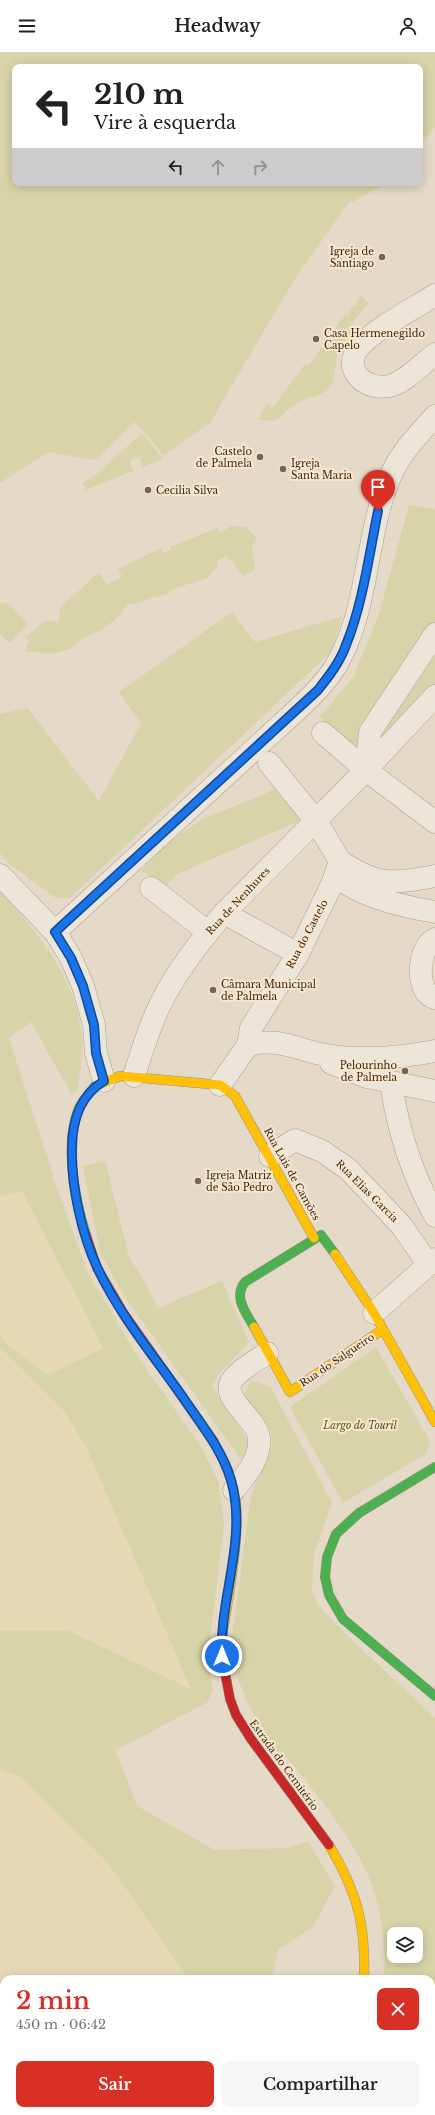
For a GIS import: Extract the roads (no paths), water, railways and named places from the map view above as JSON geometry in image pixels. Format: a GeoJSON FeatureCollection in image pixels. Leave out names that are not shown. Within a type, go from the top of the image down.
{"type":"FeatureCollection","features":[{"type":"Feature","properties":{"kind":"street"},"geometry":{"type":"LineString","coordinates":[[435,295],[370,336],[360,345],[355,354],[353,364],[361,382],[372,386],[385,387],[403,379],[435,354]]}},
{"type":"Feature","properties":{"kind":"street"},"geometry":{"type":"LineString","coordinates":[[55,932],[298,709],[318,690],[334,669],[346,646],[354,622],[378,511],[391,476],[408,446],[435,416]]}},
{"type":"Feature","properties":{"kind":"street"},"geometry":{"type":"LineString","coordinates":[[366,770],[370,732],[435,634]]}},
{"type":"Feature","properties":{"kind":"street","name":"Rua de Nenhures"},"geometry":{"type":"LineString","coordinates":[[134,1076],[158,1009],[178,972],[208,932],[224,913],[366,770],[435,696]]}},
{"type":"Feature","properties":{"kind":"street"},"geometry":{"type":"LineString","coordinates":[[323,733],[366,770],[435,822]]}},
{"type":"Feature","properties":{"kind":"street"},"geometry":{"type":"LineString","coordinates":[[269,763],[316,821],[340,861],[344,882],[354,888],[417,909],[435,912]]}},
{"type":"Feature","properties":{"kind":"street"},"geometry":{"type":"LineString","coordinates":[[340,861],[370,879],[386,882],[403,882],[435,876]]}},
{"type":"Feature","properties":{"kind":"street","name":"Rua do Castelo"},"geometry":{"type":"LineString","coordinates":[[248,1045],[250,1028],[298,954],[333,882],[340,861]]}},
{"type":"Feature","properties":{"kind":"street"},"geometry":{"type":"LineString","coordinates":[[0,875],[55,932],[71,958],[83,986],[94,1025],[96,1053],[104,1081],[120,1076],[134,1076],[220,1085],[248,1045],[263,1041],[274,1041],[323,1055],[353,1059],[379,1059],[435,1051]]}},
{"type":"Feature","properties":{"kind":"street"},"geometry":{"type":"LineString","coordinates":[[151,888],[208,932]]}},
{"type":"Feature","properties":{"kind":"street"},"geometry":{"type":"LineString","coordinates":[[224,913],[298,954]]}},
{"type":"Feature","properties":{"kind":"street"},"geometry":{"type":"LineString","coordinates":[[435,939],[426,946],[421,961],[424,990],[427,995],[435,998]]}},
{"type":"Feature","properties":{"kind":"street"},"geometry":{"type":"LineString","coordinates":[[292,1046],[343,1069],[391,1083],[435,1091]]}},
{"type":"Feature","properties":{"kind":"street","name":"Estrada do Cemitério"},"geometry":{"type":"LineString","coordinates":[[104,1081],[95,1086],[79,1108],[72,1137],[74,1179],[82,1222],[97,1268],[124,1314],[213,1441],[226,1465],[234,1490],[236,1506],[235,1542],[221,1644],[223,1669],[230,1699],[236,1715],[251,1739],[329,1845],[348,1879],[355,1896],[363,1930],[365,1952],[364,1975]]}},
{"type":"Feature","properties":{"kind":"street"},"geometry":{"type":"LineString","coordinates":[[391,1083],[396,1114],[408,1156],[435,1216]]}},
{"type":"Feature","properties":{"kind":"street","name":"Rua Luis de Camões"},"geometry":{"type":"LineString","coordinates":[[220,1085],[235,1096],[270,1156],[314,1238],[321,1235],[326,1240],[378,1321]]}},
{"type":"Feature","properties":{"kind":"street","name":"Rua Elias Garcia"},"geometry":{"type":"LineString","coordinates":[[270,1156],[295,1140],[336,1159],[348,1169],[401,1225],[432,1261]]}},
{"type":"Feature","properties":{"kind":"street","name":"Rua do Salgueiro"},"geometry":{"type":"LineString","coordinates":[[314,1238],[245,1282],[239,1288],[238,1297],[267,1353],[290,1392],[378,1321]]}},
{"type":"Feature","properties":{"kind":"street"},"geometry":{"type":"LineString","coordinates":[[432,1261],[378,1321],[435,1422]]}},
{"type":"Feature","properties":{"kind":"street"},"geometry":{"type":"LineString","coordinates":[[234,1490],[252,1465],[257,1455],[259,1437],[251,1421],[232,1397],[230,1390],[232,1382],[240,1374],[267,1353]]}},
{"type":"Feature","properties":{"kind":"street"},"geometry":{"type":"LineString","coordinates":[[435,1467],[359,1513],[336,1534],[327,1557],[325,1577],[329,1595],[343,1619],[435,1696]]}},
{"type":"Feature","properties":{"kind":"place","name":"Igreja de Santiago"},"geometry":{"type":"Point","coordinates":[382,257]}},
{"type":"Feature","properties":{"kind":"place","name":"Casa Hermenegildo Capelo"},"geometry":{"type":"Point","coordinates":[316,339]}},
{"type":"Feature","properties":{"kind":"place","name":"Castelo de Palmela"},"geometry":{"type":"Point","coordinates":[260,457]}},
{"type":"Feature","properties":{"kind":"place","name":"Igreja Santa Maria"},"geometry":{"type":"Point","coordinates":[283,469]}},
{"type":"Feature","properties":{"kind":"place","name":"Cecilia Silva"},"geometry":{"type":"Point","coordinates":[148,490]}},
{"type":"Feature","properties":{"kind":"place","name":"Câmara Municipal de Palmela"},"geometry":{"type":"Point","coordinates":[213,990]}},
{"type":"Feature","properties":{"kind":"place","name":"Pelourinho de Palmela"},"geometry":{"type":"Point","coordinates":[405,1071]}},
{"type":"Feature","properties":{"kind":"place","name":"Igreja Matriz de São Pedro"},"geometry":{"type":"Point","coordinates":[198,1181]}},
{"type":"Feature","properties":{"kind":"park label","name":"Largo do Touril"},"geometry":{"type":"Point","coordinates":[360,1425]}}]}
